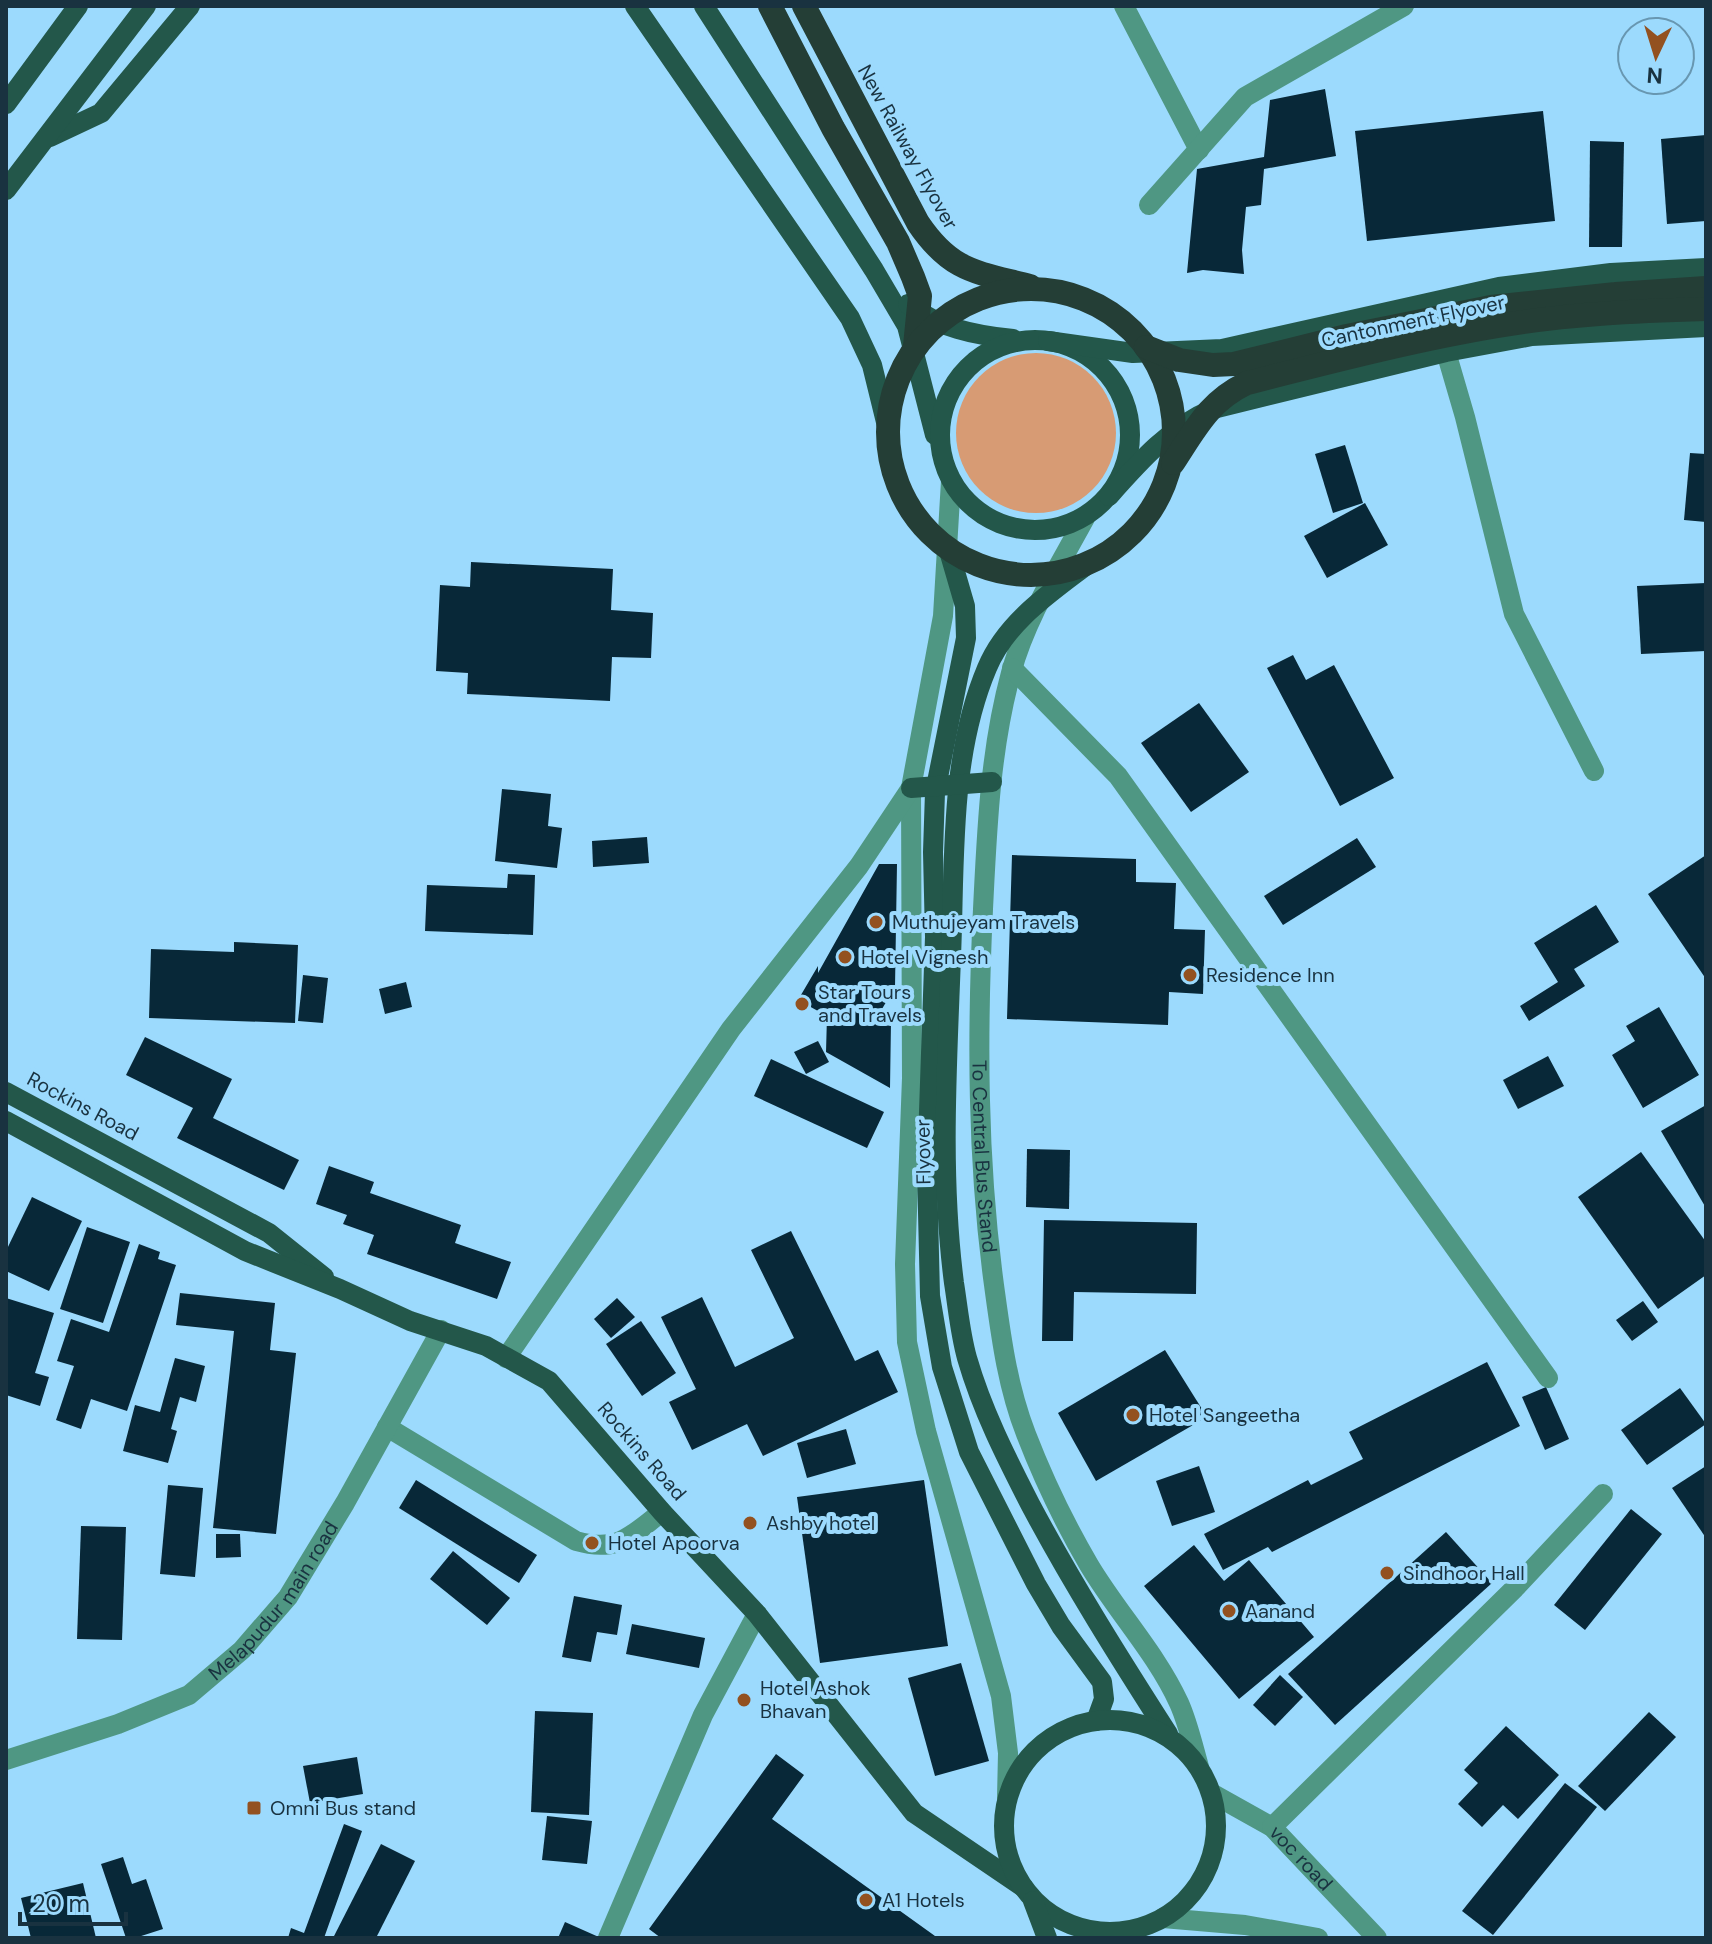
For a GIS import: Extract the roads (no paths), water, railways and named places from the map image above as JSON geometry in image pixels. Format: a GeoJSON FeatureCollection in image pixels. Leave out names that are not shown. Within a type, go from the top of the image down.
{"type":"FeatureCollection","features":[{"type":"Feature","properties":{"kind":"highway"},"geometry":{"type":"LineString","coordinates":[[770,6],[833,128],[898,242],[913,277],[920,296],[915,346]]}},
{"type":"Feature","properties":{"kind":"highway","name":"New Railway Flyover"},"geometry":{"type":"LineString","coordinates":[[804,6],[932,244],[959,266],[1048,290]]}},
{"type":"Feature","properties":{"kind":"highway","name":"Cantonment Flyover"},"geometry":{"type":"LineString","coordinates":[[1146,347],[1179,360],[1213,365],[1234,364],[1347,336],[1491,307],[1706,288]]}},
{"type":"Feature","properties":{"kind":"highway"},"geometry":{"type":"LineString","coordinates":[[1048,290],[1085,300],[1119,319],[1146,347],[1166,385],[1175,424],[1171,467],[1154,508],[1135,530],[1125,541],[1088,564],[1041,575],[993,571],[949,551],[914,517],[892,474],[887,426],[895,385],[915,346],[941,321],[974,301],[1010,291],[1048,290]]}},
{"type":"Feature","properties":{"kind":"highway","name":"Cantonment Flyover"},"geometry":{"type":"LineString","coordinates":[[1171,467],[1206,412],[1227,393],[1247,383],[1380,350],[1499,326],[1578,315],[1706,309]]}},
{"type":"Feature","properties":{"kind":"main road"},"geometry":{"type":"LineString","coordinates":[[6,104],[78,6]]}},
{"type":"Feature","properties":{"kind":"main road"},"geometry":{"type":"LineString","coordinates":[[6,190],[146,6]]}},
{"type":"Feature","properties":{"kind":"main road"},"geometry":{"type":"LineString","coordinates":[[45,139],[101,113],[190,6]]}},
{"type":"Feature","properties":{"kind":"main road"},"geometry":{"type":"LineString","coordinates":[[635,6],[850,318],[872,365],[887,426]]}},
{"type":"Feature","properties":{"kind":"main road"},"geometry":{"type":"LineString","coordinates":[[704,6],[907,326],[937,442],[951,481],[969,505],[995,522],[1025,530],[1056,529],[1085,518],[1140,460],[1187,420],[1213,409],[1446,352],[1532,336],[1706,327]]}},
{"type":"Feature","properties":{"kind":"main road"},"geometry":{"type":"LineString","coordinates":[[874,270],[911,306],[932,320],[963,332],[1133,353],[1222,349],[1499,287],[1611,273],[1706,268]]}},
{"type":"Feature","properties":{"kind":"main road"},"geometry":{"type":"LineString","coordinates":[[937,442],[949,392],[967,367],[993,349],[1022,340]]}},
{"type":"Feature","properties":{"kind":"main road"},"geometry":{"type":"LineString","coordinates":[[1048,341],[1084,353],[1109,374],[1126,403],[1132,435],[1126,468],[1109,496]]}},
{"type":"Feature","properties":{"kind":"main road","name":"Flyover"},"geometry":{"type":"LineString","coordinates":[[949,551],[965,606],[966,638],[935,792],[935,937],[927,1170],[930,1296],[942,1367],[969,1452],[1036,1584],[1061,1626],[1102,1682],[1104,1699],[1096,1721]]}},
{"type":"Feature","properties":{"kind":"main road","name":"Flyover"},"geometry":{"type":"LineString","coordinates":[[1088,564],[1043,598],[1003,639],[988,664],[970,711],[960,766],[947,1070],[950,1250],[967,1359],[994,1436],[1057,1556],[1168,1734]]}},
{"type":"Feature","properties":{"kind":"main road"},"geometry":{"type":"LineString","coordinates":[[911,788],[992,782]]}},
{"type":"Feature","properties":{"kind":"main road","name":"Rockins Road"},"geometry":{"type":"LineString","coordinates":[[6,1092],[269,1233],[340,1289]]}},
{"type":"Feature","properties":{"kind":"main road","name":"Rockins Road"},"geometry":{"type":"LineString","coordinates":[[6,1121],[245,1251],[410,1321],[486,1346],[549,1381],[662,1512],[757,1614],[914,1813],[1028,1893]]}},
{"type":"Feature","properties":{"kind":"main road"},"geometry":{"type":"LineString","coordinates":[[1028,1893],[1055,1916],[1081,1928],[1109,1932],[1163,1928],[1203,1879],[1214,1853],[1217,1825],[1213,1794],[1199,1767],[1168,1734],[1127,1721],[1096,1721],[1066,1729],[1040,1746],[1020,1769],[1007,1798],[1004,1828],[1009,1859],[1047,1938]]}},
{"type":"Feature","properties":{"kind":"street"},"geometry":{"type":"LineString","coordinates":[[1124,6],[1199,150]]}},
{"type":"Feature","properties":{"kind":"street"},"geometry":{"type":"LineString","coordinates":[[1149,205],[1245,97],[1404,6]]}},
{"type":"Feature","properties":{"kind":"street"},"geometry":{"type":"LineString","coordinates":[[1446,352],[1514,614],[1594,771]]}},
{"type":"Feature","properties":{"kind":"street"},"geometry":{"type":"LineString","coordinates":[[951,481],[943,616],[911,788],[912,1078],[905,1264],[907,1342],[926,1431],[1001,1696],[1008,1753],[1007,1798]]}},
{"type":"Feature","properties":{"kind":"street","name":"To Central Bus Stand"},"geometry":{"type":"LineString","coordinates":[[1085,518],[1033,613],[1012,668],[997,729],[978,1022],[988,1240],[1005,1370],[1026,1434],[1089,1564],[1156,1661],[1180,1705],[1199,1767]]}},
{"type":"Feature","properties":{"kind":"street"},"geometry":{"type":"LineString","coordinates":[[1012,668],[1118,776],[1548,1378]]}},
{"type":"Feature","properties":{"kind":"street"},"geometry":{"type":"LineString","coordinates":[[506,1358],[731,1029],[859,866],[911,788]]}},
{"type":"Feature","properties":{"kind":"street","name":"Melapudur main road"},"geometry":{"type":"LineString","coordinates":[[6,1760],[118,1724],[189,1695],[242,1650],[288,1597],[345,1503],[441,1330]]}},
{"type":"Feature","properties":{"kind":"street"},"geometry":{"type":"LineString","coordinates":[[387,1427],[576,1541],[597,1547],[618,1544],[662,1512]]}},
{"type":"Feature","properties":{"kind":"street"},"geometry":{"type":"LineString","coordinates":[[1272,1827],[1515,1588],[1603,1494]]}},
{"type":"Feature","properties":{"kind":"street"},"geometry":{"type":"LineString","coordinates":[[608,1938],[703,1715],[757,1614]]}},
{"type":"Feature","properties":{"kind":"street","name":"voc road"},"geometry":{"type":"LineString","coordinates":[[1213,1794],[1272,1827],[1377,1938]]}},
{"type":"Feature","properties":{"kind":"street"},"geometry":{"type":"LineString","coordinates":[[1163,1928],[1245,1925],[1318,1938]]}},
{"type":"Feature","properties":{"kind":"place","name":"Muthujeyam Travels"},"geometry":{"type":"Point","coordinates":[876,922]}},
{"type":"Feature","properties":{"kind":"place","name":"Hotel Vignesh"},"geometry":{"type":"Point","coordinates":[845,957]}},
{"type":"Feature","properties":{"kind":"place","name":"Residence Inn"},"geometry":{"type":"Point","coordinates":[1190,975]}},
{"type":"Feature","properties":{"kind":"place","name":"Star Tours and Travels"},"geometry":{"type":"Point","coordinates":[802,1004]}},
{"type":"Feature","properties":{"kind":"place","name":"Hotel Sangeetha"},"geometry":{"type":"Point","coordinates":[1133,1415]}},
{"type":"Feature","properties":{"kind":"place","name":"Ashby hotel"},"geometry":{"type":"Point","coordinates":[750,1523]}},
{"type":"Feature","properties":{"kind":"place","name":"Hotel Apoorva"},"geometry":{"type":"Point","coordinates":[592,1543]}},
{"type":"Feature","properties":{"kind":"place","name":"Sindhoor Hall"},"geometry":{"type":"Point","coordinates":[1387,1573]}},
{"type":"Feature","properties":{"kind":"place","name":"Aanand"},"geometry":{"type":"Point","coordinates":[1229,1611]}},
{"type":"Feature","properties":{"kind":"place","name":"Hotel Ashok Bhavan"},"geometry":{"type":"Point","coordinates":[744,1700]}},
{"type":"Feature","properties":{"kind":"place","name":"Omni Bus stand"},"geometry":{"type":"Point","coordinates":[254,1808]}},
{"type":"Feature","properties":{"kind":"place","name":"A1 Hotels"},"geometry":{"type":"Point","coordinates":[866,1900]}}]}
